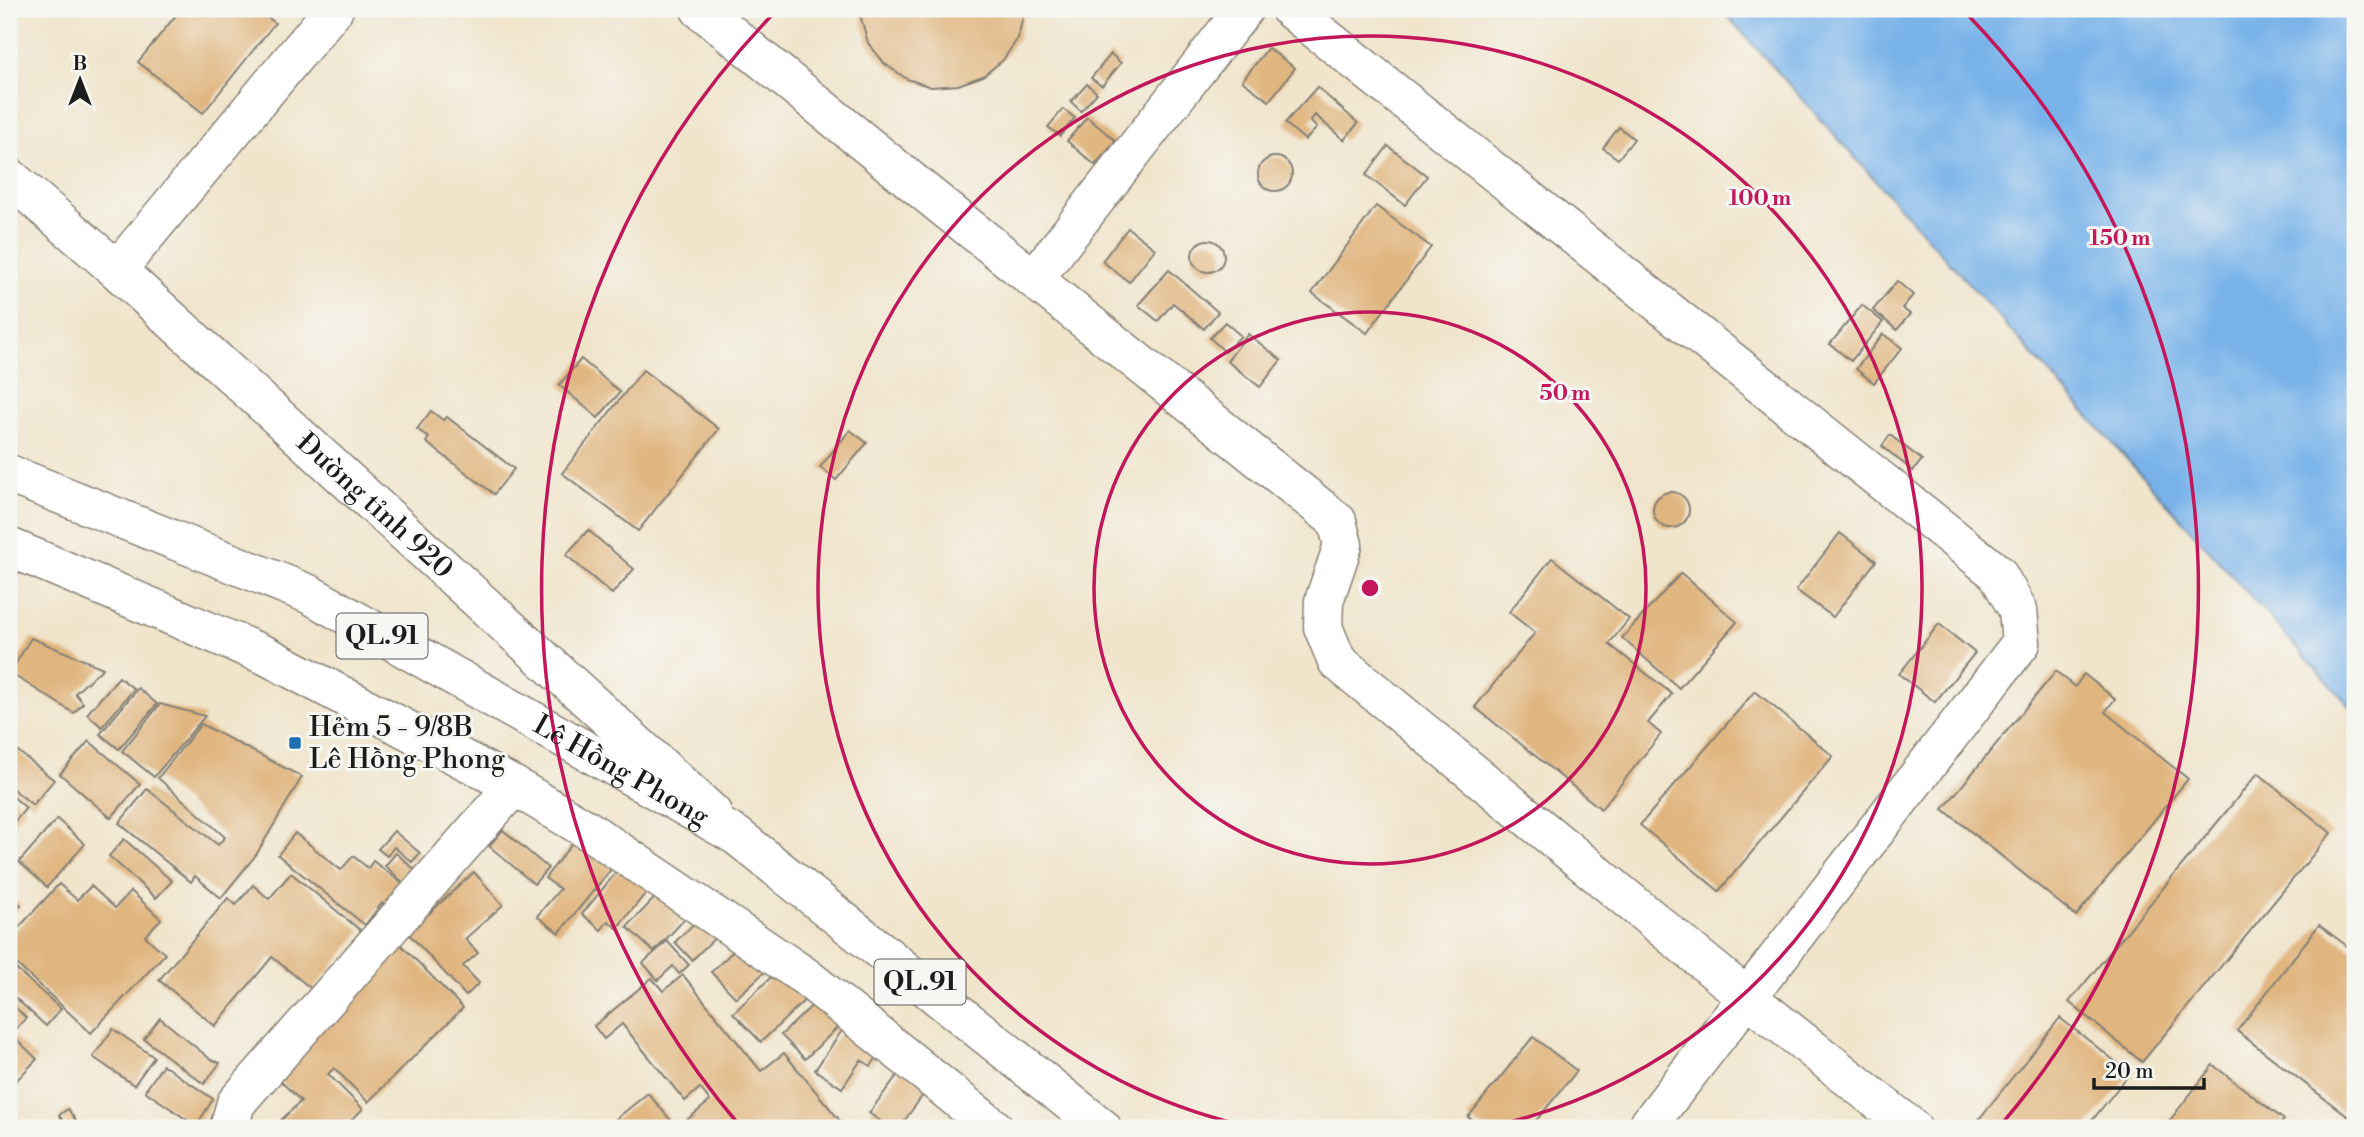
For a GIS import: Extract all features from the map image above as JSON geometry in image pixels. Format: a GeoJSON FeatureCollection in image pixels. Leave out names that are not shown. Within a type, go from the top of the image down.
{"type":"FeatureCollection","features":[{"type":"Feature","properties":{"kind":"main road"},"geometry":{"type":"LineString","coordinates":[[117,270],[334,9]]}},
{"type":"Feature","properties":{"kind":"main road"},"geometry":{"type":"LineString","coordinates":[[700,9],[1338,521],[1343,545],[1324,601],[1323,627],[1338,662],[1748,998],[1912,1128]]}},
{"type":"Feature","properties":{"kind":"main road"},"geometry":{"type":"LineString","coordinates":[[1034,279],[1244,9]]}},
{"type":"Feature","properties":{"kind":"main road"},"geometry":{"type":"LineString","coordinates":[[1290,9],[1997,573],[2018,610],[2021,643],[1646,1128]]}},
{"type":"Feature","properties":{"kind":"main road","name":"Đường tỉnh 920"},"geometry":{"type":"LineString","coordinates":[[9,177],[117,270],[737,836]]}},
{"type":"Feature","properties":{"kind":"main road","name":"Lê Hồng Phong"},"geometry":{"type":"LineString","coordinates":[[9,474],[309,594],[737,836],[1102,1128]]}},
{"type":"Feature","properties":{"kind":"main road","name":"QL.91"},"geometry":{"type":"LineString","coordinates":[[9,547],[267,656],[514,786],[586,829],[806,977],[993,1128]]}},
{"type":"Feature","properties":{"kind":"main road"},"geometry":{"type":"LineString","coordinates":[[229,1128],[236,1103],[514,786]]}},
{"type":"Feature","properties":{"kind":"water"},"geometry":{"type":"Polygon","coordinates":[[[1721,9],[2355,9],[2355,712],[1721,9]]]}},
{"type":"Feature","properties":{"kind":"building"},"geometry":{"type":"Polygon","coordinates":[[[181,9],[257,9],[275,23],[203,113],[138,62],[181,9]]]}},
{"type":"Feature","properties":{"kind":"building"},"geometry":{"type":"Polygon","coordinates":[[[860,9],[1024,9],[1024,12],[1018,38],[1003,60],[983,76],[958,85],[931,87],[907,79],[885,64],[868,43],[860,9]]]}},
{"type":"Feature","properties":{"kind":"building"},"geometry":{"type":"Polygon","coordinates":[[[1268,48],[1295,68],[1269,101],[1242,81],[1268,48]]]}},
{"type":"Feature","properties":{"kind":"building"},"geometry":{"type":"Polygon","coordinates":[[[1111,54],[1121,63],[1102,86],[1091,78],[1111,54]]]}},
{"type":"Feature","properties":{"kind":"building"},"geometry":{"type":"Polygon","coordinates":[[[1087,84],[1097,93],[1081,111],[1071,102],[1087,84]]]}},
{"type":"Feature","properties":{"kind":"building"},"geometry":{"type":"Polygon","coordinates":[[[1317,87],[1358,123],[1344,140],[1315,115],[1310,121],[1317,128],[1305,140],[1285,123],[1317,87]]]}},
{"type":"Feature","properties":{"kind":"building"},"geometry":{"type":"Polygon","coordinates":[[[1063,109],[1075,118],[1060,136],[1048,127],[1063,109]]]}},
{"type":"Feature","properties":{"kind":"building"},"geometry":{"type":"Polygon","coordinates":[[[1087,117],[1116,141],[1095,165],[1067,141],[1087,117]]]}},
{"type":"Feature","properties":{"kind":"building"},"geometry":{"type":"Polygon","coordinates":[[[1619,127],[1634,139],[1618,159],[1603,148],[1619,127]]]}},
{"type":"Feature","properties":{"kind":"building"},"geometry":{"type":"Polygon","coordinates":[[[1388,146],[1427,176],[1405,205],[1366,175],[1388,146]]]}},
{"type":"Feature","properties":{"kind":"building"},"geometry":{"type":"Polygon","coordinates":[[[1275,157],[1287,162],[1292,174],[1287,186],[1275,191],[1263,186],[1258,174],[1263,162],[1275,157]]]}},
{"type":"Feature","properties":{"kind":"building"},"geometry":{"type":"Polygon","coordinates":[[[1376,206],[1431,247],[1367,333],[1312,293],[1376,206]]]}},
{"type":"Feature","properties":{"kind":"building"},"geometry":{"type":"Polygon","coordinates":[[[1128,228],[1155,249],[1129,282],[1102,261],[1128,228]]]}},
{"type":"Feature","properties":{"kind":"building"},"geometry":{"type":"Polygon","coordinates":[[[1208,240],[1220,244],[1224,256],[1220,268],[1208,272],[1196,268],[1192,256],[1196,244],[1208,240]]]}},
{"type":"Feature","properties":{"kind":"building"},"geometry":{"type":"Polygon","coordinates":[[[1169,270],[1218,312],[1204,329],[1173,303],[1158,321],[1138,305],[1169,270]]]}},
{"type":"Feature","properties":{"kind":"building"},"geometry":{"type":"Polygon","coordinates":[[[1897,281],[1913,295],[1902,308],[1910,314],[1897,330],[1873,310],[1897,281]]]}},
{"type":"Feature","properties":{"kind":"building"},"geometry":{"type":"Polygon","coordinates":[[[1862,305],[1883,322],[1851,361],[1830,344],[1862,305]]]}},
{"type":"Feature","properties":{"kind":"building"},"geometry":{"type":"Polygon","coordinates":[[[1225,322],[1241,336],[1225,352],[1210,338],[1225,322]]]}},
{"type":"Feature","properties":{"kind":"building"},"geometry":{"type":"Polygon","coordinates":[[[1248,334],[1281,360],[1260,387],[1227,361],[1248,334]]]}},
{"type":"Feature","properties":{"kind":"building"},"geometry":{"type":"Polygon","coordinates":[[[1883,334],[1902,348],[1874,383],[1856,369],[1883,334]]]}},
{"type":"Feature","properties":{"kind":"building"},"geometry":{"type":"Polygon","coordinates":[[[581,359],[620,392],[598,418],[559,385],[581,359]]]}},
{"type":"Feature","properties":{"kind":"building"},"geometry":{"type":"Polygon","coordinates":[[[643,370],[719,429],[638,531],[562,473],[643,370]]]}},
{"type":"Feature","properties":{"kind":"building"},"geometry":{"type":"Polygon","coordinates":[[[431,411],[443,420],[447,417],[514,469],[494,494],[426,442],[429,438],[417,429],[431,411]]]}},
{"type":"Feature","properties":{"kind":"building"},"geometry":{"type":"Polygon","coordinates":[[[850,430],[867,443],[836,480],[820,467],[850,430]]]}},
{"type":"Feature","properties":{"kind":"building"},"geometry":{"type":"Polygon","coordinates":[[[1890,435],[1922,460],[1913,471],[1882,446],[1890,435]]]}},
{"type":"Feature","properties":{"kind":"building"},"geometry":{"type":"Polygon","coordinates":[[[1671,492],[1684,497],[1689,510],[1684,523],[1671,528],[1658,523],[1653,510],[1658,497],[1671,492]]]}},
{"type":"Feature","properties":{"kind":"building"},"geometry":{"type":"Polygon","coordinates":[[[588,530],[634,569],[612,594],[566,555],[588,530]]]}},
{"type":"Feature","properties":{"kind":"building"},"geometry":{"type":"Polygon","coordinates":[[[1840,533],[1876,561],[1833,617],[1796,590],[1840,533]]]}},
{"type":"Feature","properties":{"kind":"building"},"geometry":{"type":"Polygon","coordinates":[[[1552,558],[1629,619],[1609,644],[1672,694],[1648,723],[1661,734],[1601,809],[1475,707],[1535,633],[1509,612],[1552,558]]]}},
{"type":"Feature","properties":{"kind":"building"},"geometry":{"type":"Polygon","coordinates":[[[1681,573],[1737,622],[1679,688],[1622,638],[1681,573]]]}},
{"type":"Feature","properties":{"kind":"building"},"geometry":{"type":"Polygon","coordinates":[[[1939,624],[1975,653],[1935,702],[1899,674],[1939,624]]]}},
{"type":"Feature","properties":{"kind":"building"},"geometry":{"type":"Polygon","coordinates":[[[31,638],[103,668],[75,693],[83,703],[74,713],[10,673],[31,638]]]}},
{"type":"Feature","properties":{"kind":"building"},"geometry":{"type":"Polygon","coordinates":[[[2056,671],[2075,687],[2084,674],[2115,699],[2105,712],[2188,779],[2076,916],[1943,809],[2056,671]]]}},
{"type":"Feature","properties":{"kind":"building"},"geometry":{"type":"Polygon","coordinates":[[[119,677],[134,689],[102,727],[87,714],[119,677]]]}},
{"type":"Feature","properties":{"kind":"building"},"geometry":{"type":"Polygon","coordinates":[[[138,688],[157,704],[119,749],[100,734],[138,688]]]}},
{"type":"Feature","properties":{"kind":"building"},"geometry":{"type":"Polygon","coordinates":[[[1755,691],[1833,756],[1719,891],[1640,825],[1755,691]]]}},
{"type":"Feature","properties":{"kind":"building"},"geometry":{"type":"Polygon","coordinates":[[[160,704],[205,716],[154,777],[122,751],[160,704]]]}},
{"type":"Feature","properties":{"kind":"building"},"geometry":{"type":"Polygon","coordinates":[[[201,724],[302,777],[256,855],[221,898],[195,876],[191,882],[119,823],[147,789],[218,845],[225,837],[158,778],[201,724]]]}},
{"type":"Feature","properties":{"kind":"building"},"geometry":{"type":"Polygon","coordinates":[[[89,741],[140,784],[111,818],[60,774],[89,741]]]}},
{"type":"Feature","properties":{"kind":"building"},"geometry":{"type":"Polygon","coordinates":[[[9,744],[54,780],[33,805],[9,786],[9,744]]]}},
{"type":"Feature","properties":{"kind":"building"},"geometry":{"type":"Polygon","coordinates":[[[2258,773],[2331,833],[2142,1062],[2069,1002],[2258,773]]]}},
{"type":"Feature","properties":{"kind":"building"},"geometry":{"type":"Polygon","coordinates":[[[9,793],[26,808],[11,826],[9,825],[9,793]]]}},
{"type":"Feature","properties":{"kind":"building"},"geometry":{"type":"Polygon","coordinates":[[[57,819],[85,844],[47,887],[19,862],[57,819]]]}},
{"type":"Feature","properties":{"kind":"building"},"geometry":{"type":"Polygon","coordinates":[[[503,830],[548,868],[534,884],[489,846],[503,830]]]}},
{"type":"Feature","properties":{"kind":"building"},"geometry":{"type":"Polygon","coordinates":[[[394,831],[420,853],[412,862],[394,847],[387,856],[378,849],[394,831]]]}},
{"type":"Feature","properties":{"kind":"building"},"geometry":{"type":"Polygon","coordinates":[[[295,833],[341,870],[353,856],[368,868],[373,861],[409,889],[392,911],[382,903],[365,925],[278,855],[295,833]]]}},
{"type":"Feature","properties":{"kind":"building"},"geometry":{"type":"Polygon","coordinates":[[[124,839],[172,881],[156,898],[109,856],[124,839]]]}},
{"type":"Feature","properties":{"kind":"building"},"geometry":{"type":"Polygon","coordinates":[[[575,840],[617,862],[559,933],[537,916],[560,889],[545,878],[575,840]]]}},
{"type":"Feature","properties":{"kind":"building"},"geometry":{"type":"Polygon","coordinates":[[[396,853],[424,878],[413,891],[385,866],[396,853]]]}},
{"type":"Feature","properties":{"kind":"building"},"geometry":{"type":"Polygon","coordinates":[[[627,859],[655,882],[617,928],[608,921],[601,930],[582,914],[627,859]]]}},
{"type":"Feature","properties":{"kind":"building"},"geometry":{"type":"Polygon","coordinates":[[[474,872],[503,905],[465,939],[478,953],[463,966],[479,983],[466,996],[408,933],[474,872]]]}},
{"type":"Feature","properties":{"kind":"building"},"geometry":{"type":"Polygon","coordinates":[[[291,873],[361,931],[313,990],[272,957],[215,1026],[159,980],[228,898],[236,905],[253,885],[269,899],[291,873]]]}},
{"type":"Feature","properties":{"kind":"building"},"geometry":{"type":"Polygon","coordinates":[[[59,884],[77,900],[91,886],[115,908],[131,891],[161,919],[145,936],[165,954],[91,1033],[9,957],[9,938],[59,884]]]}},
{"type":"Feature","properties":{"kind":"building"},"geometry":{"type":"Polygon","coordinates":[[[668,884],[694,909],[654,952],[627,927],[668,884]]]}},
{"type":"Feature","properties":{"kind":"building"},"geometry":{"type":"Polygon","coordinates":[[[9,895],[21,905],[9,919],[9,895]]]}},
{"type":"Feature","properties":{"kind":"building"},"geometry":{"type":"Polygon","coordinates":[[[706,912],[723,930],[692,960],[675,942],[706,912]]]}},
{"type":"Feature","properties":{"kind":"building"},"geometry":{"type":"Polygon","coordinates":[[[2319,925],[2355,952],[2355,1122],[2237,1031],[2319,925]]]}},
{"type":"Feature","properties":{"kind":"building"},"geometry":{"type":"Polygon","coordinates":[[[667,941],[689,965],[679,974],[673,966],[658,980],[643,963],[667,941]]]}},
{"type":"Feature","properties":{"kind":"building"},"geometry":{"type":"Polygon","coordinates":[[[398,942],[463,1008],[368,1102],[334,1068],[328,1074],[363,1109],[343,1128],[273,1128],[301,1101],[269,1070],[398,942]]]}},
{"type":"Feature","properties":{"kind":"building"},"geometry":{"type":"Polygon","coordinates":[[[743,942],[769,968],[736,998],[711,972],[743,942]]]}},
{"type":"Feature","properties":{"kind":"building"},"geometry":{"type":"Polygon","coordinates":[[[784,965],[811,994],[761,1042],[733,1013],[784,965]]]}},
{"type":"Feature","properties":{"kind":"building"},"geometry":{"type":"Polygon","coordinates":[[[16,969],[61,1009],[46,1026],[9,992],[9,976],[16,969]]]}},
{"type":"Feature","properties":{"kind":"building"},"geometry":{"type":"Polygon","coordinates":[[[683,975],[761,1071],[784,1053],[846,1128],[677,1128],[710,1101],[700,1088],[685,1101],[622,1024],[604,1039],[594,1026],[652,978],[663,991],[683,975]]]}},
{"type":"Feature","properties":{"kind":"building"},"geometry":{"type":"Polygon","coordinates":[[[819,999],[842,1023],[805,1059],[781,1035],[819,999]]]}},
{"type":"Feature","properties":{"kind":"building"},"geometry":{"type":"Polygon","coordinates":[[[9,1001],[26,1018],[11,1034],[37,1059],[13,1084],[9,1081],[9,1001]]]}},
{"type":"Feature","properties":{"kind":"building"},"geometry":{"type":"Polygon","coordinates":[[[160,1018],[210,1059],[220,1063],[204,1084],[144,1039],[160,1018]]]}},
{"type":"Feature","properties":{"kind":"building"},"geometry":{"type":"Polygon","coordinates":[[[2060,1018],[2130,1073],[2086,1128],[1972,1128],[2060,1018]]]}},
{"type":"Feature","properties":{"kind":"building"},"geometry":{"type":"Polygon","coordinates":[[[850,1019],[886,1044],[871,1066],[861,1060],[842,1088],[815,1070],[850,1019]]]}},
{"type":"Feature","properties":{"kind":"building"},"geometry":{"type":"Polygon","coordinates":[[[113,1029],[154,1057],[134,1085],[93,1057],[113,1029]]]}},
{"type":"Feature","properties":{"kind":"building"},"geometry":{"type":"Polygon","coordinates":[[[1533,1037],[1577,1071],[1530,1128],[1483,1128],[1468,1117],[1533,1037]]]}},
{"type":"Feature","properties":{"kind":"building"},"geometry":{"type":"Polygon","coordinates":[[[163,1065],[213,1099],[196,1126],[145,1091],[163,1065]]]}},
{"type":"Feature","properties":{"kind":"building"},"geometry":{"type":"Polygon","coordinates":[[[2213,1065],[2284,1120],[2277,1128],[2164,1128],[2213,1065]]]}},
{"type":"Feature","properties":{"kind":"building"},"geometry":{"type":"Polygon","coordinates":[[[902,1069],[928,1088],[899,1128],[890,1128],[869,1113],[902,1069]]]}},
{"type":"Feature","properties":{"kind":"building"},"geometry":{"type":"Polygon","coordinates":[[[648,1093],[677,1128],[605,1128],[648,1093]]]}},
{"type":"Feature","properties":{"kind":"building"},"geometry":{"type":"Polygon","coordinates":[[[68,1109],[76,1121],[67,1126],[59,1115],[68,1109]]]}},
{"type":"Feature","properties":{"kind":"place","name":"Hẻm 5 - 9/8B Lê Hồng Phong"},"geometry":{"type":"Point","coordinates":[295,743]}}]}
